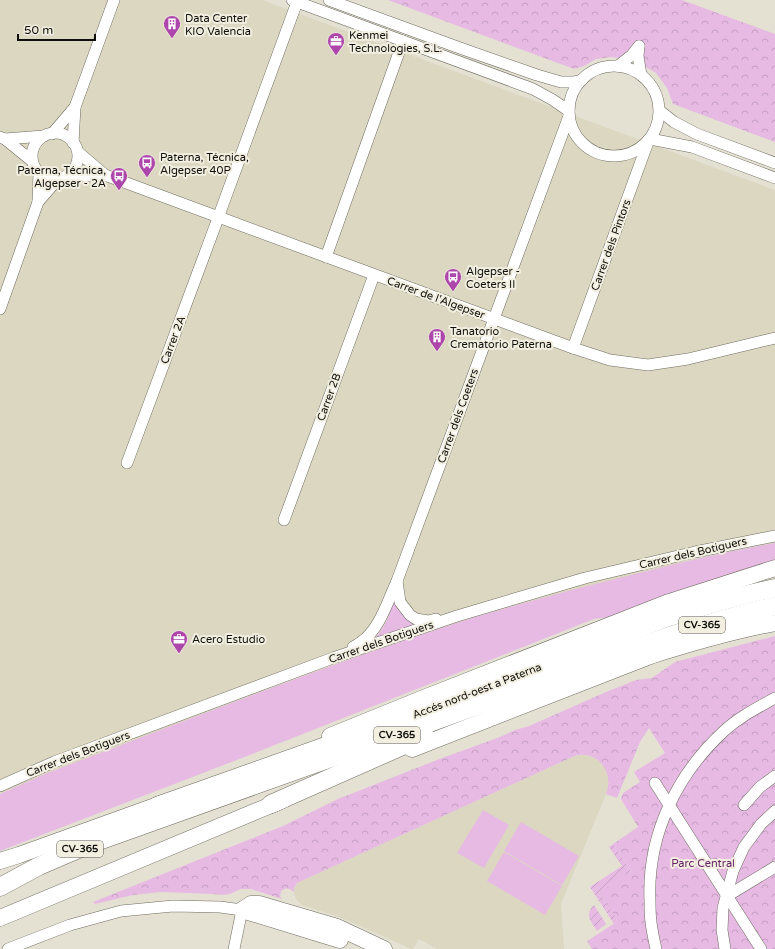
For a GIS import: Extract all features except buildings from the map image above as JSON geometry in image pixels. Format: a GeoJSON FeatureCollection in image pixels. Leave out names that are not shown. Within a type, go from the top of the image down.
{"type":"FeatureCollection","features":[{"type":"Feature","properties":{"kind":"main road","name":"Accés nord-oest a Paterna"},"geometry":{"type":"LineString","coordinates":[[0,887],[40,866],[160,812],[663,619],[706,605],[775,588]]}},
{"type":"Feature","properties":{"kind":"main road","name":"Accés nord-oest a Paterna"},"geometry":{"type":"LineString","coordinates":[[160,812],[424,725],[707,623],[775,606]]}},
{"type":"Feature","properties":{"kind":"main road"},"geometry":{"type":"LineString","coordinates":[[271,804],[436,731],[631,650]]}},
{"type":"Feature","properties":{"kind":"street"},"geometry":{"type":"LineString","coordinates":[[38,202],[76,166],[74,107],[114,0]]}},
{"type":"Feature","properties":{"kind":"street"},"geometry":{"type":"LineString","coordinates":[[329,0],[537,75],[561,82],[582,80]]}},
{"type":"Feature","properties":{"kind":"street"},"geometry":{"type":"LineString","coordinates":[[295,1],[533,88],[553,100],[569,113]]}},
{"type":"Feature","properties":{"kind":"street","name":"Carrer 2A"},"geometry":{"type":"LineString","coordinates":[[127,463],[219,217],[295,1]]}},
{"type":"Feature","properties":{"kind":"street"},"geometry":{"type":"LineString","coordinates":[[326,257],[403,41]]}},
{"type":"Feature","properties":{"kind":"street"},"geometry":{"type":"LineString","coordinates":[[618,66],[639,46],[638,56],[641,75]]}},
{"type":"Feature","properties":{"kind":"street"},"geometry":{"type":"LineString","coordinates":[[618,66],[630,69],[641,75],[651,85],[657,97],[660,111],[659,121],[656,130],[649,140],[636,151],[622,156],[608,156],[593,152],[582,142],[573,130],[569,113],[571,100],[575,89],[582,80],[593,72],[605,67],[618,66]]}},
{"type":"Feature","properties":{"kind":"street"},"geometry":{"type":"LineString","coordinates":[[32,161],[32,151],[37,143],[48,135],[74,107]]}},
{"type":"Feature","properties":{"kind":"street"},"geometry":{"type":"LineString","coordinates":[[660,111],[674,122],[697,134],[775,163]]}},
{"type":"Feature","properties":{"kind":"street","name":"Carrer dels Coeters"},"geometry":{"type":"LineString","coordinates":[[333,658],[362,642],[379,622],[397,580],[569,113]]}},
{"type":"Feature","properties":{"kind":"street"},"geometry":{"type":"LineString","coordinates":[[3,138],[60,134],[67,137],[75,147],[105,175]]}},
{"type":"Feature","properties":{"kind":"street"},"geometry":{"type":"LineString","coordinates":[[3,138],[32,161],[39,173],[48,178],[105,175]]}},
{"type":"Feature","properties":{"kind":"street"},"geometry":{"type":"LineString","coordinates":[[649,140],[692,147],[775,178]]}},
{"type":"Feature","properties":{"kind":"street","name":"Carrer dels Pintors"},"geometry":{"type":"LineString","coordinates":[[573,348],[649,140]]}},
{"type":"Feature","properties":{"kind":"street"},"geometry":{"type":"LineString","coordinates":[[0,309],[38,202],[39,173]]}},
{"type":"Feature","properties":{"kind":"street","name":"Carrer de l'Algepser"},"geometry":{"type":"LineString","coordinates":[[105,175],[573,348],[610,360],[648,365],[688,359],[775,338]]}},
{"type":"Feature","properties":{"kind":"street","name":"Carrer 2B"},"geometry":{"type":"LineString","coordinates":[[284,520],[374,275]]}},
{"type":"Feature","properties":{"kind":"street","name":"Carrer dels Botiguers"},"geometry":{"type":"LineString","coordinates":[[0,786],[54,762],[333,658],[456,616],[585,578],[695,552],[775,536]]}},
{"type":"Feature","properties":{"kind":"street"},"geometry":{"type":"LineString","coordinates":[[0,861],[160,812],[422,699],[669,602],[775,568]]}},
{"type":"Feature","properties":{"kind":"street","name":"Carrer dels Coeters"},"geometry":{"type":"LineString","coordinates":[[397,580],[400,602],[410,615],[416,619],[428,621],[456,616]]}},
{"type":"Feature","properties":{"kind":"street"},"geometry":{"type":"LineString","coordinates":[[0,918],[271,804],[650,656],[732,632],[775,623]]}},
{"type":"Feature","properties":{"kind":"street"},"geometry":{"type":"LineString","coordinates":[[656,949],[650,922],[649,885],[654,849],[669,805],[681,781],[703,752],[725,730],[750,712],[775,698]]}},
{"type":"Feature","properties":{"kind":"street"},"geometry":{"type":"LineString","coordinates":[[744,805],[760,787],[775,776]]}},
{"type":"Feature","properties":{"kind":"street"},"geometry":{"type":"LineString","coordinates":[[655,783],[762,949]]}},
{"type":"Feature","properties":{"kind":"street"},"geometry":{"type":"LineString","coordinates":[[724,949],[722,930],[723,908],[733,871],[744,847],[761,824],[775,811]]}},
{"type":"Feature","properties":{"kind":"street"},"geometry":{"type":"LineString","coordinates":[[727,896],[774,867]]}},
{"type":"Feature","properties":{"kind":"street"},"geometry":{"type":"LineString","coordinates":[[234,949],[242,910],[251,904],[259,904],[337,927],[384,949]]}},
{"type":"Feature","properties":{"kind":"street"},"geometry":{"type":"LineString","coordinates":[[8,949],[70,925],[121,911],[173,906],[220,907],[242,910],[338,939],[360,949]]}},
{"type":"Feature","properties":{"kind":"shaded area"},"geometry":{"type":"Polygon","coordinates":[[[0,0],[262,0],[775,190],[775,554],[0,812],[0,0]]]}},
{"type":"Feature","properties":{"kind":"shaded area"},"geometry":{"type":"Polygon","coordinates":[[[579,755],[586,755],[595,758],[607,770],[609,778],[608,789],[561,904],[564,949],[437,949],[419,939],[413,949],[411,949],[339,917],[302,905],[296,899],[294,889],[297,883],[579,755]]]}},
{"type":"Feature","properties":{"kind":"green space"},"geometry":{"type":"Polygon","coordinates":[[[388,0],[682,0],[775,34],[775,142],[673,104],[667,88],[656,73],[634,60],[611,57],[596,59],[584,66],[574,69],[388,0]]]}},
{"type":"Feature","properties":{"kind":"green space"},"geometry":{"type":"Polygon","coordinates":[[[775,543],[775,561],[618,616],[594,619],[242,758],[0,851],[0,794],[45,774],[311,673],[472,618],[643,572],[709,556],[775,543]]]}},
{"type":"Feature","properties":{"kind":"green space"},"geometry":{"type":"Polygon","coordinates":[[[394,602],[403,615],[416,624],[375,638],[386,622],[394,602]]]}},
{"type":"Feature","properties":{"kind":"green space","name":"Parc Central"},"geometry":{"type":"Polygon","coordinates":[[[775,636],[775,949],[592,949],[587,941],[618,921],[599,892],[631,871],[613,844],[638,827],[621,799],[623,793],[640,782],[634,772],[665,753],[649,728],[640,742],[617,798],[606,794],[608,787],[607,773],[599,761],[587,755],[578,755],[297,883],[294,888],[294,892],[289,889],[284,889],[281,891],[280,896],[282,899],[251,889],[241,889],[230,894],[222,895],[161,892],[133,895],[95,904],[93,902],[283,826],[338,799],[515,730],[529,726],[636,680],[652,678],[675,662],[775,636]]]}},
{"type":"Feature","properties":{"kind":"green space"},"geometry":{"type":"Polygon","coordinates":[[[483,810],[509,825],[484,868],[457,853],[483,810]]]}},
{"type":"Feature","properties":{"kind":"green space"},"geometry":{"type":"Polygon","coordinates":[[[521,822],[579,856],[562,885],[504,851],[521,822]]]}},
{"type":"Feature","properties":{"kind":"green space"},"geometry":{"type":"Polygon","coordinates":[[[613,844],[631,871],[599,892],[618,921],[614,924],[590,887],[622,866],[609,847],[613,844]]]}},
{"type":"Feature","properties":{"kind":"green space"},"geometry":{"type":"Polygon","coordinates":[[[504,852],[562,886],[545,915],[487,881],[504,852]]]}},
{"type":"Feature","properties":{"kind":"green space"},"geometry":{"type":"Polygon","coordinates":[[[594,905],[606,924],[597,931],[589,915],[589,912],[594,905]]]}},
{"type":"Feature","properties":{"kind":"place","name":"Data Center KIO Valencia"},"geometry":{"type":"Point","coordinates":[172,39]}},
{"type":"Feature","properties":{"kind":"place","name":"Kenmei Technologies, S.L."},"geometry":{"type":"Point","coordinates":[336,56]}},
{"type":"Feature","properties":{"kind":"place","name":"Paterna, Técnica, Algepser 40P"},"geometry":{"type":"Point","coordinates":[147,178]}},
{"type":"Feature","properties":{"kind":"place","name":"Paterna, Técnica, Algepser - 2A"},"geometry":{"type":"Point","coordinates":[119,191]}},
{"type":"Feature","properties":{"kind":"place","name":"Algepser - Coeters II"},"geometry":{"type":"Point","coordinates":[453,292]}},
{"type":"Feature","properties":{"kind":"place","name":"Tanatorio Crematorio Paterna"},"geometry":{"type":"Point","coordinates":[437,352]}},
{"type":"Feature","properties":{"kind":"place","name":"Acero Estudio"},"geometry":{"type":"Point","coordinates":[179,654]}}]}
